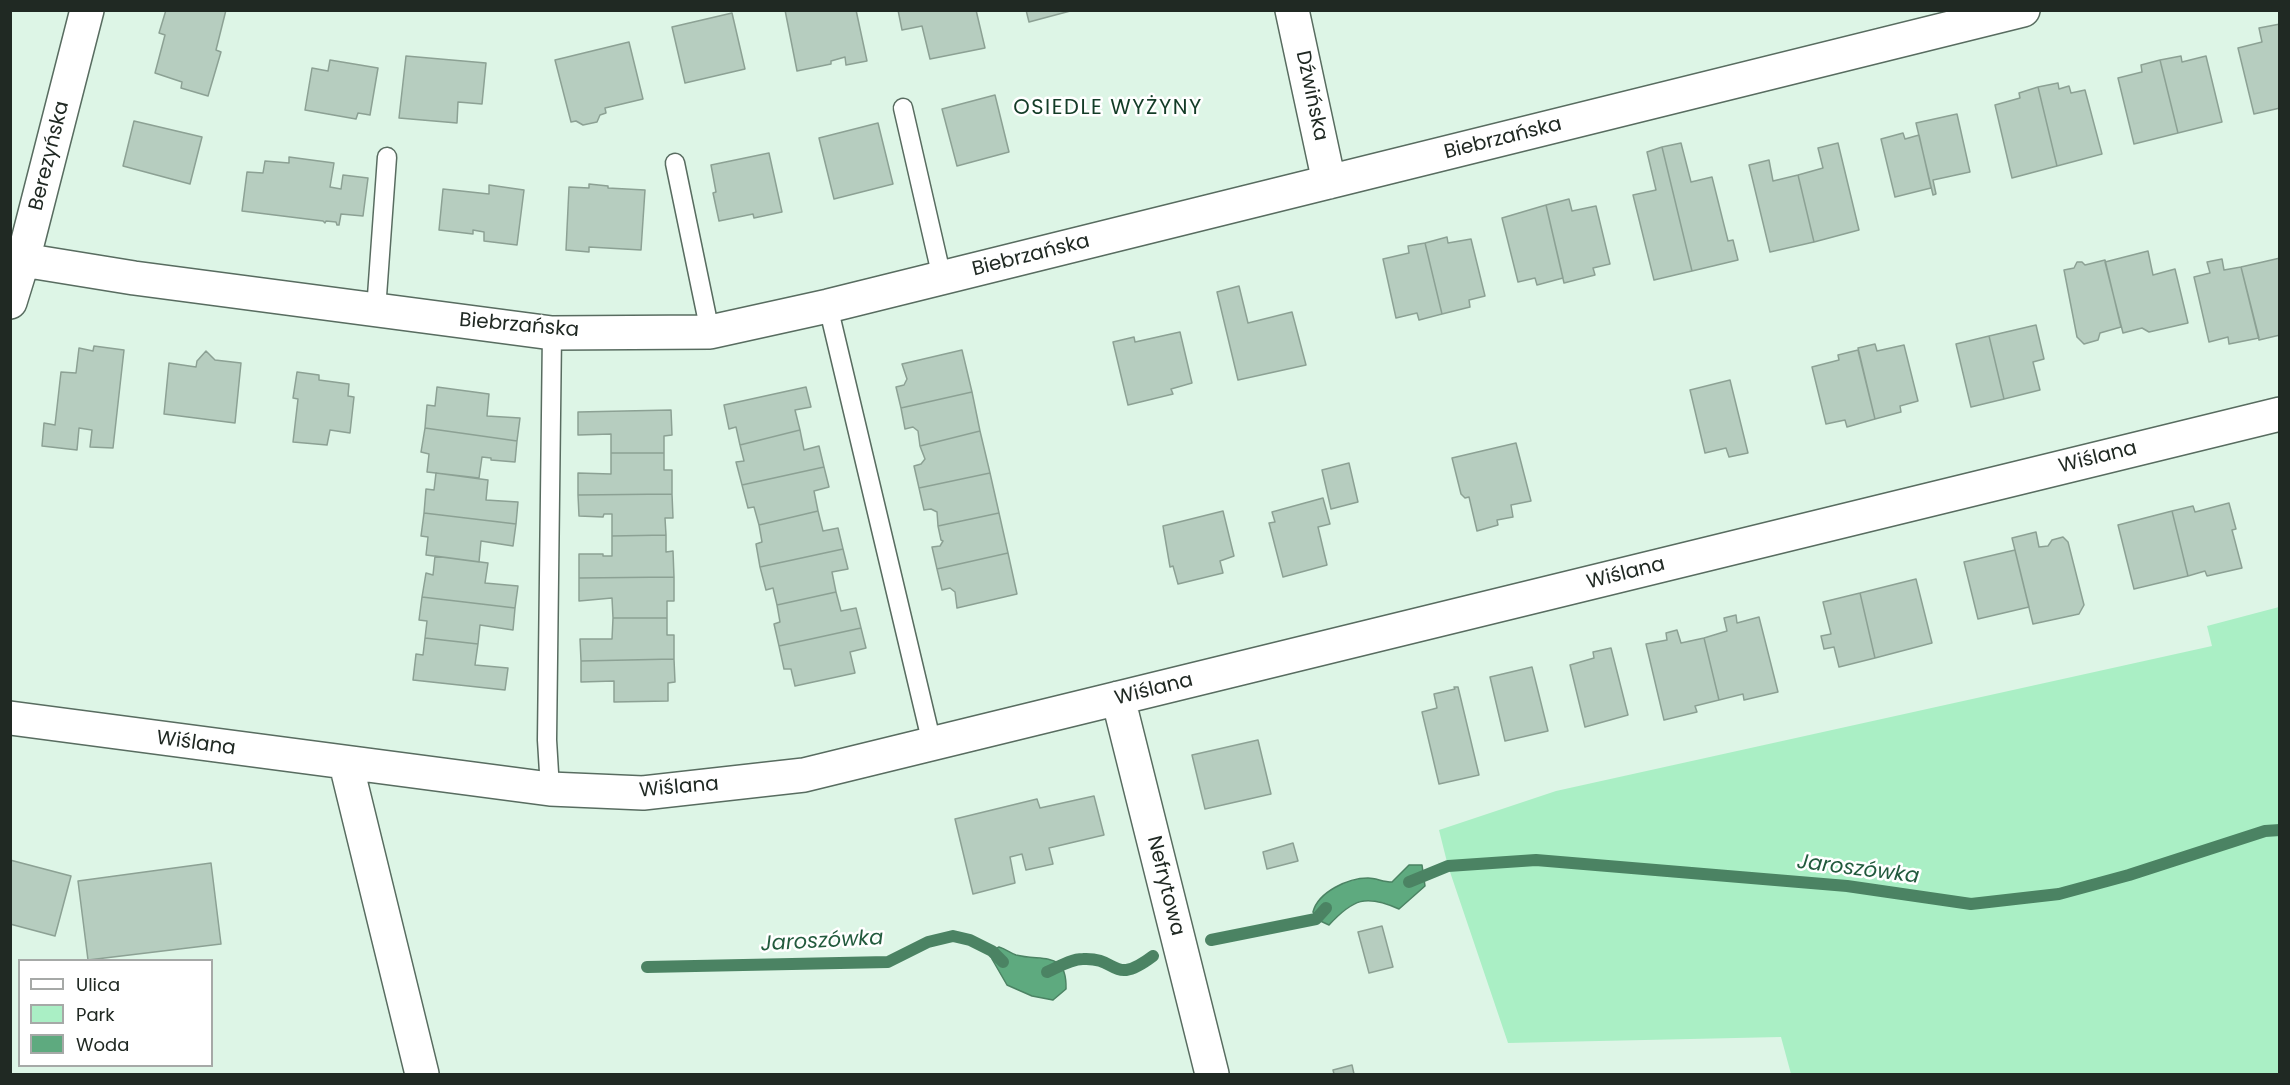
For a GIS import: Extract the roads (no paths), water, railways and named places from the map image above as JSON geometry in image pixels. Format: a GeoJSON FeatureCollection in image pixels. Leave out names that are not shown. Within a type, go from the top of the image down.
{"type":"FeatureCollection","features":[{"type":"Feature","properties":{"kind":"street","name":"Berezyńska"},"geometry":{"type":"LineString","coordinates":[[10,302],[23,260],[87,10]]}},
{"type":"Feature","properties":{"kind":"street","name":"Dźwińska"},"geometry":{"type":"LineString","coordinates":[[1292,10],[1329,182]]}},
{"type":"Feature","properties":{"kind":"street","name":"Biebrzańska"},"geometry":{"type":"LineString","coordinates":[[23,260],[134,278],[552,333],[710,332],[828,306],[2023,10]]}},
{"type":"Feature","properties":{"kind":"street","name":"Wiślana"},"geometry":{"type":"LineString","coordinates":[[10,718],[346,764],[550,789],[643,793],[804,775],[2280,414]]}},
{"type":"Feature","properties":{"kind":"street","name":"Nefrytowa"},"geometry":{"type":"LineString","coordinates":[[1118,698],[1212,1074]]}},
{"type":"Feature","properties":{"kind":"street"},"geometry":{"type":"LineString","coordinates":[[346,764],[422,1074]]}},
{"type":"Feature","properties":{"kind":"lane"},"geometry":{"type":"LineString","coordinates":[[903,108],[942,278]]}},
{"type":"Feature","properties":{"kind":"lane"},"geometry":{"type":"LineString","coordinates":[[376,310],[387,157]]}},
{"type":"Feature","properties":{"kind":"lane"},"geometry":{"type":"LineString","coordinates":[[675,163],[710,332]]}},
{"type":"Feature","properties":{"kind":"lane"},"geometry":{"type":"LineString","coordinates":[[828,306],[932,744]]}},
{"type":"Feature","properties":{"kind":"lane"},"geometry":{"type":"LineString","coordinates":[[550,789],[547,740],[552,333]]}},
{"type":"Feature","properties":{"kind":"water"},"geometry":{"type":"Polygon","coordinates":[[[1409,865],[1422,865],[1425,886],[1399,909],[1388,904],[1369,901],[1345,909],[1329,925],[1316,919],[1313,912],[1327,892],[1352,880],[1371,878],[1392,882],[1409,865]]]}},
{"type":"Feature","properties":{"kind":"water"},"geometry":{"type":"Polygon","coordinates":[[[999,947],[1016,955],[1052,960],[1058,963],[1065,977],[1066,989],[1053,1000],[1032,996],[1007,985],[992,959],[992,951],[999,947]]]}},
{"type":"Feature","properties":{"kind":"waterway","name":"Jaroszówka"},"geometry":{"type":"LineString","coordinates":[[1409,882],[1448,866],[1536,860],[1847,886],[1971,904],[2059,894],[2129,875],[2265,831],[2280,830]]}},
{"type":"Feature","properties":{"kind":"waterway"},"geometry":{"type":"LineString","coordinates":[[1211,940],[1316,919],[1326,908]]}},
{"type":"Feature","properties":{"kind":"waterway","name":"Jaroszówka"},"geometry":{"type":"LineString","coordinates":[[647,967],[888,962],[928,942],[953,936],[970,940],[992,951],[1003,962]]}},
{"type":"Feature","properties":{"kind":"waterway","name":"Jaroszówka"},"geometry":{"type":"LineString","coordinates":[[1047,972],[1078,959],[1095,960],[1122,970],[1130,969],[1153,956]]}},
{"type":"Feature","properties":{"kind":"district","name":"OSIEDLE WYŻYNY"},"geometry":{"type":"Point","coordinates":[1108,109]}}]}
